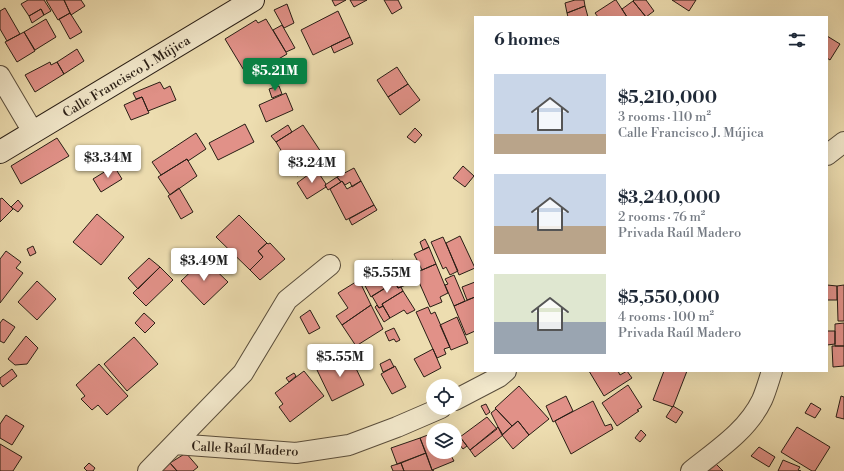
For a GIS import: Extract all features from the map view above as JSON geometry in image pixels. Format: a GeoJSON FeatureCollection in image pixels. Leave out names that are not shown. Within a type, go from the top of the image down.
{"type":"FeatureCollection","features":[{"type":"Feature","properties":{"kind":"street","name":"Calle Francisco J. Mújica"},"geometry":{"type":"LineString","coordinates":[[0,152],[252,0]]}},
{"type":"Feature","properties":{"kind":"street"},"geometry":{"type":"LineString","coordinates":[[0,76],[33,132]]}},
{"type":"Feature","properties":{"kind":"street"},"geometry":{"type":"LineString","coordinates":[[828,154],[844,142]]}},
{"type":"Feature","properties":{"kind":"street"},"geometry":{"type":"LineString","coordinates":[[175,444],[243,373],[287,300],[330,265]]}},
{"type":"Feature","properties":{"kind":"street"},"geometry":{"type":"LineString","coordinates":[[462,396],[499,377],[505,372]]}},
{"type":"Feature","properties":{"kind":"street"},"geometry":{"type":"LineString","coordinates":[[691,471],[727,442],[748,422],[762,399],[772,372]]}},
{"type":"Feature","properties":{"kind":"street","name":"Calle Raúl Madero"},"geometry":{"type":"LineString","coordinates":[[148,471],[175,444],[296,453],[349,445],[426,414]]}},
{"type":"Feature","properties":{"kind":"building"},"geometry":{"type":"Polygon","coordinates":[[[28,0],[44,0],[51,11],[44,15],[41,9],[29,16],[21,4],[28,0]]]}},
{"type":"Feature","properties":{"kind":"building"},"geometry":{"type":"Polygon","coordinates":[[[46,0],[64,0],[70,13],[58,20],[46,0]]]}},
{"type":"Feature","properties":{"kind":"building"},"geometry":{"type":"Polygon","coordinates":[[[64,0],[81,0],[85,6],[71,15],[64,0]]]}},
{"type":"Feature","properties":{"kind":"building"},"geometry":{"type":"Polygon","coordinates":[[[332,0],[346,0],[335,6],[332,0]]]}},
{"type":"Feature","properties":{"kind":"building"},"geometry":{"type":"Polygon","coordinates":[[[350,0],[367,0],[354,7],[350,0]]]}},
{"type":"Feature","properties":{"kind":"building"},"geometry":{"type":"Polygon","coordinates":[[[384,0],[398,0],[402,8],[392,14],[384,0]]]}},
{"type":"Feature","properties":{"kind":"building"},"geometry":{"type":"Polygon","coordinates":[[[575,0],[584,0],[585,6],[567,13],[565,3],[575,0]]]}},
{"type":"Feature","properties":{"kind":"building"},"geometry":{"type":"Polygon","coordinates":[[[616,0],[626,16],[597,16],[595,13],[616,0]]]}},
{"type":"Feature","properties":{"kind":"building"},"geometry":{"type":"Polygon","coordinates":[[[646,0],[654,11],[645,16],[633,1],[646,0]]]}},
{"type":"Feature","properties":{"kind":"building"},"geometry":{"type":"Polygon","coordinates":[[[672,0],[696,0],[689,11],[672,0]]]}},
{"type":"Feature","properties":{"kind":"building"},"geometry":{"type":"Polygon","coordinates":[[[633,1],[645,16],[626,16],[622,9],[633,1]]]}},
{"type":"Feature","properties":{"kind":"building"},"geometry":{"type":"Polygon","coordinates":[[[287,4],[294,23],[284,28],[274,10],[287,4]]]}},
{"type":"Feature","properties":{"kind":"building"},"geometry":{"type":"Polygon","coordinates":[[[585,6],[588,16],[568,16],[567,13],[585,6]]]}},
{"type":"Feature","properties":{"kind":"building"},"geometry":{"type":"Polygon","coordinates":[[[5,8],[20,34],[7,41],[0,29],[0,11],[5,8]]]}},
{"type":"Feature","properties":{"kind":"building"},"geometry":{"type":"Polygon","coordinates":[[[41,9],[44,15],[32,23],[29,16],[41,9]]]}},
{"type":"Feature","properties":{"kind":"building"},"geometry":{"type":"Polygon","coordinates":[[[338,11],[350,37],[313,55],[301,30],[338,11]]]}},
{"type":"Feature","properties":{"kind":"building"},"geometry":{"type":"Polygon","coordinates":[[[70,13],[82,32],[70,39],[59,19],[70,13]]]}},
{"type":"Feature","properties":{"kind":"building"},"geometry":{"type":"Polygon","coordinates":[[[46,19],[56,37],[35,50],[24,32],[46,19]]]}},
{"type":"Feature","properties":{"kind":"building"},"geometry":{"type":"Polygon","coordinates":[[[266,19],[287,54],[248,77],[225,39],[256,20],[258,23],[266,19]]]}},
{"type":"Feature","properties":{"kind":"building"},"geometry":{"type":"Polygon","coordinates":[[[282,25],[295,48],[286,52],[273,30],[282,25]]]}},
{"type":"Feature","properties":{"kind":"building"},"geometry":{"type":"Polygon","coordinates":[[[24,32],[35,51],[17,62],[5,42],[24,32]]]}},
{"type":"Feature","properties":{"kind":"building"},"geometry":{"type":"Polygon","coordinates":[[[350,37],[353,44],[334,53],[331,46],[350,37]]]}},
{"type":"Feature","properties":{"kind":"building"},"geometry":{"type":"Polygon","coordinates":[[[828,37],[840,44],[830,60],[828,59],[828,37]]]}},
{"type":"Feature","properties":{"kind":"building"},"geometry":{"type":"Polygon","coordinates":[[[77,49],[84,61],[64,74],[57,62],[77,49]]]}},
{"type":"Feature","properties":{"kind":"building"},"geometry":{"type":"Polygon","coordinates":[[[50,62],[51,65],[57,62],[64,74],[35,92],[25,75],[50,62]]]}},
{"type":"Feature","properties":{"kind":"building"},"geometry":{"type":"Polygon","coordinates":[[[397,67],[408,84],[388,97],[377,80],[397,67]]]}},
{"type":"Feature","properties":{"kind":"building"},"geometry":{"type":"Polygon","coordinates":[[[160,82],[164,89],[170,86],[176,100],[148,111],[142,97],[136,99],[133,93],[160,82]]]}},
{"type":"Feature","properties":{"kind":"building"},"geometry":{"type":"Polygon","coordinates":[[[408,84],[420,100],[400,115],[388,97],[408,84]]]}},
{"type":"Feature","properties":{"kind":"building"},"geometry":{"type":"Polygon","coordinates":[[[279,86],[282,94],[272,98],[269,89],[279,86]]]}},
{"type":"Feature","properties":{"kind":"building"},"geometry":{"type":"Polygon","coordinates":[[[286,93],[293,110],[266,122],[259,105],[286,93]]]}},
{"type":"Feature","properties":{"kind":"building"},"geometry":{"type":"Polygon","coordinates":[[[142,97],[149,113],[131,120],[124,105],[142,97]]]}},
{"type":"Feature","properties":{"kind":"building"},"geometry":{"type":"Polygon","coordinates":[[[245,124],[254,142],[218,160],[209,143],[245,124]]]}},
{"type":"Feature","properties":{"kind":"building"},"geometry":{"type":"Polygon","coordinates":[[[288,125],[292,132],[276,142],[271,136],[288,125]]]}},
{"type":"Feature","properties":{"kind":"building"},"geometry":{"type":"Polygon","coordinates":[[[303,125],[321,152],[293,170],[276,142],[303,125]]]}},
{"type":"Feature","properties":{"kind":"building"},"geometry":{"type":"Polygon","coordinates":[[[415,128],[422,135],[415,143],[407,137],[415,128]]]}},
{"type":"Feature","properties":{"kind":"building"},"geometry":{"type":"Polygon","coordinates":[[[196,133],[206,149],[188,161],[187,159],[161,175],[152,162],[196,133]]]}},
{"type":"Feature","properties":{"kind":"building"},"geometry":{"type":"Polygon","coordinates":[[[57,138],[69,156],[21,184],[11,166],[57,138]]]}},
{"type":"Feature","properties":{"kind":"building"},"geometry":{"type":"Polygon","coordinates":[[[116,148],[121,158],[116,161],[111,151],[116,148]]]}},
{"type":"Feature","properties":{"kind":"building"},"geometry":{"type":"Polygon","coordinates":[[[321,152],[325,159],[297,176],[293,170],[321,152]]]}},
{"type":"Feature","properties":{"kind":"building"},"geometry":{"type":"Polygon","coordinates":[[[187,159],[197,176],[170,195],[158,177],[187,159]]]}},
{"type":"Feature","properties":{"kind":"building"},"geometry":{"type":"Polygon","coordinates":[[[114,166],[122,179],[101,192],[93,179],[114,166]]]}},
{"type":"Feature","properties":{"kind":"building"},"geometry":{"type":"Polygon","coordinates":[[[463,166],[474,176],[465,187],[453,178],[463,166]]]}},
{"type":"Feature","properties":{"kind":"building"},"geometry":{"type":"Polygon","coordinates":[[[354,168],[361,181],[352,187],[350,182],[345,185],[337,177],[354,168]]]}},
{"type":"Feature","properties":{"kind":"building"},"geometry":{"type":"Polygon","coordinates":[[[316,169],[326,184],[326,187],[307,199],[297,183],[316,169]]]}},
{"type":"Feature","properties":{"kind":"building"},"geometry":{"type":"Polygon","coordinates":[[[337,177],[341,182],[328,190],[325,185],[337,177]]]}},
{"type":"Feature","properties":{"kind":"building"},"geometry":{"type":"Polygon","coordinates":[[[342,181],[347,189],[361,181],[374,205],[346,220],[330,189],[342,181]]]}},
{"type":"Feature","properties":{"kind":"building"},"geometry":{"type":"Polygon","coordinates":[[[179,188],[193,212],[181,219],[168,196],[179,188]]]}},
{"type":"Feature","properties":{"kind":"building"},"geometry":{"type":"Polygon","coordinates":[[[2,198],[13,209],[0,222],[0,199],[2,198]]]}},
{"type":"Feature","properties":{"kind":"building"},"geometry":{"type":"Polygon","coordinates":[[[18,200],[23,206],[18,212],[11,207],[18,200]]]}},
{"type":"Feature","properties":{"kind":"building"},"geometry":{"type":"Polygon","coordinates":[[[374,205],[377,210],[352,225],[349,219],[374,205]]]}},
{"type":"Feature","properties":{"kind":"building"},"geometry":{"type":"Polygon","coordinates":[[[97,214],[124,237],[101,265],[73,242],[97,214]]]}},
{"type":"Feature","properties":{"kind":"building"},"geometry":{"type":"Polygon","coordinates":[[[239,215],[267,243],[258,251],[263,257],[250,270],[216,237],[239,215]]]}},
{"type":"Feature","properties":{"kind":"building"},"geometry":{"type":"Polygon","coordinates":[[[460,236],[474,268],[459,275],[446,243],[460,236]]]}},
{"type":"Feature","properties":{"kind":"building"},"geometry":{"type":"Polygon","coordinates":[[[443,237],[458,271],[450,275],[446,267],[443,269],[431,242],[443,237]]]}},
{"type":"Feature","properties":{"kind":"building"},"geometry":{"type":"Polygon","coordinates":[[[425,239],[429,247],[423,250],[420,242],[425,239]]]}},
{"type":"Feature","properties":{"kind":"building"},"geometry":{"type":"Polygon","coordinates":[[[267,243],[270,243],[285,259],[260,280],[250,270],[263,257],[258,251],[267,243]]]}},
{"type":"Feature","properties":{"kind":"building"},"geometry":{"type":"Polygon","coordinates":[[[33,246],[36,253],[30,256],[27,249],[33,246]]]}},
{"type":"Feature","properties":{"kind":"building"},"geometry":{"type":"Polygon","coordinates":[[[429,247],[436,264],[422,270],[414,254],[429,247]]]}},
{"type":"Feature","properties":{"kind":"building"},"geometry":{"type":"Polygon","coordinates":[[[6,251],[21,262],[16,268],[23,273],[0,303],[0,259],[6,251]]]}},
{"type":"Feature","properties":{"kind":"building"},"geometry":{"type":"Polygon","coordinates":[[[149,258],[160,267],[138,289],[128,278],[149,258]]]}},
{"type":"Feature","properties":{"kind":"building"},"geometry":{"type":"Polygon","coordinates":[[[204,259],[228,282],[204,305],[181,281],[204,259]]]}},
{"type":"Feature","properties":{"kind":"building"},"geometry":{"type":"Polygon","coordinates":[[[393,260],[406,285],[398,288],[395,282],[371,297],[362,280],[393,260]]]}},
{"type":"Feature","properties":{"kind":"building"},"geometry":{"type":"Polygon","coordinates":[[[436,264],[448,293],[440,297],[442,302],[430,307],[415,273],[436,264]]]}},
{"type":"Feature","properties":{"kind":"building"},"geometry":{"type":"Polygon","coordinates":[[[160,267],[173,280],[146,306],[133,293],[160,267]]]}},
{"type":"Feature","properties":{"kind":"building"},"geometry":{"type":"Polygon","coordinates":[[[454,275],[465,301],[454,306],[445,285],[448,284],[445,279],[454,275]]]}},
{"type":"Feature","properties":{"kind":"building"},"geometry":{"type":"Polygon","coordinates":[[[359,280],[371,305],[342,325],[336,316],[348,308],[338,293],[359,280]]]}},
{"type":"Feature","properties":{"kind":"building"},"geometry":{"type":"Polygon","coordinates":[[[37,281],[56,299],[37,320],[18,302],[37,281]]]}},
{"type":"Feature","properties":{"kind":"building"},"geometry":{"type":"Polygon","coordinates":[[[395,282],[398,288],[401,287],[403,291],[382,304],[383,306],[379,308],[372,296],[395,282]]]}},
{"type":"Feature","properties":{"kind":"building"},"geometry":{"type":"Polygon","coordinates":[[[474,282],[474,297],[467,300],[462,287],[474,282]]]}},
{"type":"Feature","properties":{"kind":"building"},"geometry":{"type":"Polygon","coordinates":[[[828,285],[837,286],[837,300],[828,300],[828,285]]]}},
{"type":"Feature","properties":{"kind":"building"},"geometry":{"type":"Polygon","coordinates":[[[844,285],[844,321],[838,321],[837,286],[844,285]]]}},
{"type":"Feature","properties":{"kind":"building"},"geometry":{"type":"Polygon","coordinates":[[[403,291],[415,310],[407,314],[404,310],[390,318],[382,304],[403,291]]]}},
{"type":"Feature","properties":{"kind":"building"},"geometry":{"type":"Polygon","coordinates":[[[474,297],[474,331],[466,335],[454,306],[474,297]]]}},
{"type":"Feature","properties":{"kind":"building"},"geometry":{"type":"Polygon","coordinates":[[[371,305],[383,329],[356,346],[342,325],[371,305]]]}},
{"type":"Feature","properties":{"kind":"building"},"geometry":{"type":"Polygon","coordinates":[[[377,305],[379,308],[383,306],[390,318],[384,322],[375,307],[377,305]]]}},
{"type":"Feature","properties":{"kind":"building"},"geometry":{"type":"Polygon","coordinates":[[[428,307],[431,314],[435,312],[450,347],[444,349],[446,354],[437,358],[416,312],[428,307]]]}},
{"type":"Feature","properties":{"kind":"building"},"geometry":{"type":"Polygon","coordinates":[[[310,310],[320,328],[309,334],[300,317],[310,310]]]}},
{"type":"Feature","properties":{"kind":"building"},"geometry":{"type":"Polygon","coordinates":[[[144,313],[155,323],[145,333],[135,323],[144,313]]]}},
{"type":"Feature","properties":{"kind":"building"},"geometry":{"type":"Polygon","coordinates":[[[457,317],[468,343],[451,350],[440,325],[457,317]]]}},
{"type":"Feature","properties":{"kind":"building"},"geometry":{"type":"Polygon","coordinates":[[[3,319],[15,327],[4,343],[0,341],[0,323],[3,319]]]}},
{"type":"Feature","properties":{"kind":"building"},"geometry":{"type":"Polygon","coordinates":[[[844,323],[844,346],[835,346],[835,324],[844,323]]]}},
{"type":"Feature","properties":{"kind":"building"},"geometry":{"type":"Polygon","coordinates":[[[394,328],[400,340],[396,342],[394,339],[389,341],[385,332],[394,328]]]}},
{"type":"Feature","properties":{"kind":"building"},"geometry":{"type":"Polygon","coordinates":[[[828,331],[835,331],[835,344],[828,345],[828,331]]]}},
{"type":"Feature","properties":{"kind":"building"},"geometry":{"type":"Polygon","coordinates":[[[26,336],[38,348],[27,364],[15,365],[8,359],[26,336]]]}},
{"type":"Feature","properties":{"kind":"building"},"geometry":{"type":"Polygon","coordinates":[[[134,337],[158,364],[127,391],[104,364],[134,337]]]}},
{"type":"Feature","properties":{"kind":"building"},"geometry":{"type":"Polygon","coordinates":[[[832,346],[844,346],[844,366],[833,367],[832,346]]]}},
{"type":"Feature","properties":{"kind":"building"},"geometry":{"type":"Polygon","coordinates":[[[433,349],[441,368],[424,377],[414,359],[433,349]]]}},
{"type":"Feature","properties":{"kind":"building"},"geometry":{"type":"Polygon","coordinates":[[[349,354],[364,385],[332,401],[317,370],[349,354]]]}},
{"type":"Feature","properties":{"kind":"building"},"geometry":{"type":"Polygon","coordinates":[[[335,356],[337,360],[328,364],[326,360],[335,356]]]}},
{"type":"Feature","properties":{"kind":"building"},"geometry":{"type":"Polygon","coordinates":[[[390,359],[394,367],[383,372],[380,364],[390,359]]]}},
{"type":"Feature","properties":{"kind":"building"},"geometry":{"type":"Polygon","coordinates":[[[99,364],[128,396],[107,415],[98,405],[92,410],[81,399],[85,396],[76,385],[99,364]]]}},
{"type":"Feature","properties":{"kind":"building"},"geometry":{"type":"Polygon","coordinates":[[[395,366],[406,387],[392,394],[381,374],[395,366]]]}},
{"type":"Feature","properties":{"kind":"building"},"geometry":{"type":"Polygon","coordinates":[[[12,369],[17,376],[3,387],[0,383],[0,378],[12,369]]]}},
{"type":"Feature","properties":{"kind":"building"},"geometry":{"type":"Polygon","coordinates":[[[304,371],[324,396],[290,422],[279,407],[283,404],[275,393],[304,371]]]}},
{"type":"Feature","properties":{"kind":"building"},"geometry":{"type":"Polygon","coordinates":[[[590,372],[618,372],[620,375],[628,372],[632,378],[604,396],[590,372]]]}},
{"type":"Feature","properties":{"kind":"building"},"geometry":{"type":"Polygon","coordinates":[[[664,372],[687,372],[673,407],[653,400],[664,372]]]}},
{"type":"Feature","properties":{"kind":"building"},"geometry":{"type":"Polygon","coordinates":[[[294,373],[296,376],[289,382],[286,378],[294,373]]]}},
{"type":"Feature","properties":{"kind":"building"},"geometry":{"type":"Polygon","coordinates":[[[628,385],[642,407],[637,410],[639,411],[617,426],[602,403],[628,385]]]}},
{"type":"Feature","properties":{"kind":"building"},"geometry":{"type":"Polygon","coordinates":[[[519,386],[549,419],[529,435],[518,421],[512,426],[495,408],[519,386]]]}},
{"type":"Feature","properties":{"kind":"building"},"geometry":{"type":"Polygon","coordinates":[[[566,396],[573,411],[553,422],[546,406],[566,396]]]}},
{"type":"Feature","properties":{"kind":"building"},"geometry":{"type":"Polygon","coordinates":[[[841,396],[844,397],[844,419],[836,417],[841,396]]]}},
{"type":"Feature","properties":{"kind":"building"},"geometry":{"type":"Polygon","coordinates":[[[593,401],[605,426],[611,424],[613,429],[571,454],[555,421],[593,401]]]}},
{"type":"Feature","properties":{"kind":"building"},"geometry":{"type":"Polygon","coordinates":[[[811,403],[821,409],[815,418],[805,413],[811,403]]]}},
{"type":"Feature","properties":{"kind":"building"},"geometry":{"type":"Polygon","coordinates":[[[486,404],[490,412],[486,415],[481,406],[486,404]]]}},
{"type":"Feature","properties":{"kind":"building"},"geometry":{"type":"Polygon","coordinates":[[[673,406],[683,412],[676,423],[666,417],[673,406]]]}},
{"type":"Feature","properties":{"kind":"building"},"geometry":{"type":"Polygon","coordinates":[[[496,409],[512,426],[502,435],[491,413],[496,409]]]}},
{"type":"Feature","properties":{"kind":"building"},"geometry":{"type":"Polygon","coordinates":[[[6,415],[24,426],[12,445],[0,438],[0,424],[6,415]]]}},
{"type":"Feature","properties":{"kind":"building"},"geometry":{"type":"Polygon","coordinates":[[[487,417],[497,429],[470,450],[462,440],[462,436],[487,417]]]}},
{"type":"Feature","properties":{"kind":"building"},"geometry":{"type":"Polygon","coordinates":[[[518,421],[529,435],[513,449],[502,435],[518,421]]]}},
{"type":"Feature","properties":{"kind":"building"},"geometry":{"type":"Polygon","coordinates":[[[498,427],[503,435],[475,457],[470,450],[498,427]]]}},
{"type":"Feature","properties":{"kind":"building"},"geometry":{"type":"Polygon","coordinates":[[[797,427],[830,447],[815,471],[812,471],[781,452],[797,427]]]}},
{"type":"Feature","properties":{"kind":"building"},"geometry":{"type":"Polygon","coordinates":[[[641,430],[646,435],[640,442],[635,438],[641,430]]]}},
{"type":"Feature","properties":{"kind":"building"},"geometry":{"type":"Polygon","coordinates":[[[426,436],[426,454],[420,438],[426,436]]]}},
{"type":"Feature","properties":{"kind":"building"},"geometry":{"type":"Polygon","coordinates":[[[420,438],[426,453],[397,464],[391,448],[420,438]]]}},
{"type":"Feature","properties":{"kind":"building"},"geometry":{"type":"Polygon","coordinates":[[[462,440],[467,446],[463,449],[462,448],[462,440]]]}},
{"type":"Feature","properties":{"kind":"building"},"geometry":{"type":"Polygon","coordinates":[[[0,444],[22,457],[13,471],[0,471],[0,444]]]}},
{"type":"Feature","properties":{"kind":"building"},"geometry":{"type":"Polygon","coordinates":[[[759,447],[775,457],[769,467],[751,456],[759,447]]]}},
{"type":"Feature","properties":{"kind":"building"},"geometry":{"type":"Polygon","coordinates":[[[186,453],[198,467],[193,471],[177,471],[170,463],[186,453]]]}},
{"type":"Feature","properties":{"kind":"building"},"geometry":{"type":"Polygon","coordinates":[[[426,453],[426,459],[428,459],[432,470],[434,471],[404,471],[401,463],[426,453]]]}},
{"type":"Feature","properties":{"kind":"building"},"geometry":{"type":"Polygon","coordinates":[[[428,459],[453,459],[454,461],[432,470],[428,459]]]}},
{"type":"Feature","properties":{"kind":"building"},"geometry":{"type":"Polygon","coordinates":[[[783,460],[800,467],[798,470],[801,471],[778,471],[783,460]]]}},
{"type":"Feature","properties":{"kind":"building"},"geometry":{"type":"Polygon","coordinates":[[[89,463],[95,468],[93,471],[87,471],[84,468],[89,463]]]}},
{"type":"Feature","properties":{"kind":"building"},"geometry":{"type":"Polygon","coordinates":[[[170,463],[177,471],[161,471],[170,463]]]}},
{"type":"Feature","properties":{"kind":"building"},"geometry":{"type":"Polygon","coordinates":[[[401,463],[404,471],[393,471],[391,466],[401,463]]]}},
{"type":"Feature","properties":{"kind":"building"},"geometry":{"type":"Polygon","coordinates":[[[715,463],[723,471],[706,471],[715,463]]]}}]}
